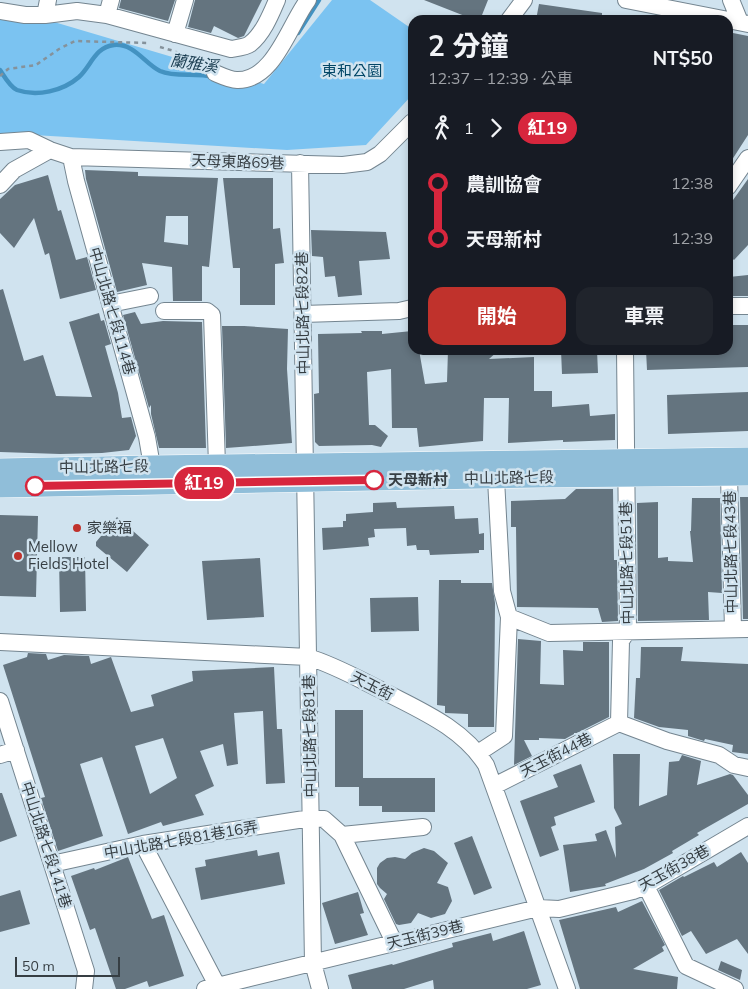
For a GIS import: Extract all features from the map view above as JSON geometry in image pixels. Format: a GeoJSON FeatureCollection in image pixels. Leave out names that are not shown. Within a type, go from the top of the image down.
{"type":"FeatureCollection","features":[{"type":"Feature","properties":{"kind":"main road","name":"中山北路七段"},"geometry":{"type":"LineString","coordinates":[[0,469],[217,465],[306,472],[496,479],[748,458]]}},
{"type":"Feature","properties":{"kind":"main road","name":"中山北路七段"},"geometry":{"type":"LineString","coordinates":[[0,487],[306,472],[625,468],[738,475]]}},
{"type":"Feature","properties":{"kind":"street"},"geometry":{"type":"LineString","coordinates":[[175,34],[185,0]]}},
{"type":"Feature","properties":{"kind":"street"},"geometry":{"type":"LineString","coordinates":[[0,11],[25,15],[47,8],[77,11],[109,8],[175,34],[232,49],[249,45],[258,36],[277,0]]}},
{"type":"Feature","properties":{"kind":"street"},"geometry":{"type":"LineString","coordinates":[[215,73],[236,80],[255,77],[271,63],[308,0]]}},
{"type":"Feature","properties":{"kind":"street"},"geometry":{"type":"LineString","coordinates":[[513,15],[524,0]]}},
{"type":"Feature","properties":{"kind":"street"},"geometry":{"type":"LineString","coordinates":[[626,0],[687,15]]}},
{"type":"Feature","properties":{"kind":"street"},"geometry":{"type":"LineString","coordinates":[[731,0],[744,23]]}},
{"type":"Feature","properties":{"kind":"street","name":"天母東路69巷"},"geometry":{"type":"LineString","coordinates":[[0,142],[29,140],[71,157],[343,165],[367,162],[380,154],[408,126]]}},
{"type":"Feature","properties":{"kind":"street"},"geometry":{"type":"LineString","coordinates":[[0,185],[14,170],[50,150]]}},
{"type":"Feature","properties":{"kind":"street","name":"中山北路七段114巷"},"geometry":{"type":"LineString","coordinates":[[71,157],[76,181],[148,437],[152,466]]}},
{"type":"Feature","properties":{"kind":"street"},"geometry":{"type":"LineString","coordinates":[[733,180],[748,158]]}},
{"type":"Feature","properties":{"kind":"street","name":"中山北路七段82巷"},"geometry":{"type":"LineString","coordinates":[[300,163],[306,472]]}},
{"type":"Feature","properties":{"kind":"street"},"geometry":{"type":"LineString","coordinates":[[110,304],[150,296]]}},
{"type":"Feature","properties":{"kind":"street"},"geometry":{"type":"LineString","coordinates":[[733,306],[748,306]]}},
{"type":"Feature","properties":{"kind":"street"},"geometry":{"type":"LineString","coordinates":[[303,314],[399,311],[408,309]]}},
{"type":"Feature","properties":{"kind":"street"},"geometry":{"type":"LineString","coordinates":[[164,310],[207,311],[212,315],[217,465]]}},
{"type":"Feature","properties":{"kind":"street","name":"中山北路七段51巷"},"geometry":{"type":"LineString","coordinates":[[619,723],[621,641],[628,630],[625,355]]}},
{"type":"Feature","properties":{"kind":"street","name":"中山北路七段81巷"},"geometry":{"type":"LineString","coordinates":[[306,472],[313,962],[320,989]]}},
{"type":"Feature","properties":{"kind":"street","name":"中山北路七段43巷"},"geometry":{"type":"LineString","coordinates":[[738,475],[740,629]]}},
{"type":"Feature","properties":{"kind":"street"},"geometry":{"type":"LineString","coordinates":[[478,753],[504,736],[509,617],[502,592],[496,479]]}},
{"type":"Feature","properties":{"kind":"street"},"geometry":{"type":"LineString","coordinates":[[509,617],[549,633],[740,629]]}},
{"type":"Feature","properties":{"kind":"street","name":"天玉街"},"geometry":{"type":"LineString","coordinates":[[0,642],[308,657],[328,664],[431,716],[460,735],[478,753],[486,765],[567,989]]}},
{"type":"Feature","properties":{"kind":"street","name":"中山北路七段141巷"},"geometry":{"type":"LineString","coordinates":[[0,701],[86,971],[84,989]]}},
{"type":"Feature","properties":{"kind":"street"},"geometry":{"type":"LineString","coordinates":[[619,723],[667,741],[719,755],[734,765],[748,768]]}},
{"type":"Feature","properties":{"kind":"street","name":"天玉街44巷"},"geometry":{"type":"LineString","coordinates":[[494,786],[619,723]]}},
{"type":"Feature","properties":{"kind":"street"},"geometry":{"type":"LineString","coordinates":[[0,755],[16,750]]}},
{"type":"Feature","properties":{"kind":"street"},"geometry":{"type":"LineString","coordinates":[[311,818],[324,819],[342,835],[394,942]]}},
{"type":"Feature","properties":{"kind":"street","name":"中山北路七段81巷16弄"},"geometry":{"type":"LineString","coordinates":[[52,864],[143,844],[311,818]]}},
{"type":"Feature","properties":{"kind":"street","name":"天玉街38巷"},"geometry":{"type":"LineString","coordinates":[[538,908],[558,909],[633,891],[646,886],[748,826]]}},
{"type":"Feature","properties":{"kind":"street"},"geometry":{"type":"LineString","coordinates":[[342,835],[423,827]]}},
{"type":"Feature","properties":{"kind":"street"},"geometry":{"type":"LineString","coordinates":[[143,844],[214,988]]}},
{"type":"Feature","properties":{"kind":"street"},"geometry":{"type":"LineString","coordinates":[[646,886],[686,966],[736,989]]}},
{"type":"Feature","properties":{"kind":"street","name":"天玉街39巷"},"geometry":{"type":"LineString","coordinates":[[214,988],[394,942],[538,908]]}},
{"type":"Feature","properties":{"kind":"path"},"geometry":{"type":"LineString","coordinates":[[0,76],[8,70],[36,65],[59,49],[75,42],[150,43]]}},
{"type":"Feature","properties":{"kind":"path"},"geometry":{"type":"LineString","coordinates":[[158,46],[174,51],[215,73]]}},
{"type":"Feature","properties":{"kind":"green space","name":"東和公園"},"geometry":{"type":"Polygon","coordinates":[[[332,0],[370,0],[408,26],[408,99],[366,145],[287,150],[0,133],[0,6],[264,84],[332,0]]]}},
{"type":"Feature","properties":{"kind":"building"},"geometry":{"type":"Polygon","coordinates":[[[121,0],[175,0],[168,21],[119,8],[121,0]]]}},
{"type":"Feature","properties":{"kind":"building"},"geometry":{"type":"Polygon","coordinates":[[[195,0],[262,0],[244,36],[238,38],[214,26],[211,33],[188,27],[195,0]]]}},
{"type":"Feature","properties":{"kind":"building"},"geometry":{"type":"Polygon","coordinates":[[[424,0],[488,0],[482,15],[462,15],[424,0]]]}},
{"type":"Feature","properties":{"kind":"building"},"geometry":{"type":"Polygon","coordinates":[[[539,4],[602,13],[602,15],[537,15],[539,4]]]}},
{"type":"Feature","properties":{"kind":"building"},"geometry":{"type":"Polygon","coordinates":[[[733,33],[748,36],[748,135],[733,158],[733,33]]]}},
{"type":"Feature","properties":{"kind":"building"},"geometry":{"type":"Polygon","coordinates":[[[85,170],[138,172],[138,176],[218,178],[209,267],[202,266],[202,301],[173,301],[172,267],[142,263],[147,285],[117,292],[85,170]],[[166,216],[164,242],[188,245],[188,216],[166,216]]]}},
{"type":"Feature","properties":{"kind":"building"},"geometry":{"type":"Polygon","coordinates":[[[48,175],[58,211],[61,210],[76,260],[87,257],[96,290],[60,299],[49,253],[45,255],[34,218],[14,248],[0,233],[0,199],[15,185],[48,175]]]}},
{"type":"Feature","properties":{"kind":"building"},"geometry":{"type":"Polygon","coordinates":[[[223,178],[273,178],[273,229],[280,228],[284,263],[275,264],[275,305],[240,305],[240,268],[233,268],[223,178]]]}},
{"type":"Feature","properties":{"kind":"building"},"geometry":{"type":"Polygon","coordinates":[[[748,179],[748,245],[734,260],[733,259],[733,200],[748,179]]]}},
{"type":"Feature","properties":{"kind":"building"},"geometry":{"type":"Polygon","coordinates":[[[311,230],[386,232],[390,259],[359,261],[362,295],[338,297],[335,276],[325,277],[323,257],[312,256],[311,230]]]}},
{"type":"Feature","properties":{"kind":"building"},"geometry":{"type":"Polygon","coordinates":[[[748,275],[748,296],[733,296],[733,277],[748,275]]]}},
{"type":"Feature","properties":{"kind":"building"},"geometry":{"type":"Polygon","coordinates":[[[3,289],[24,361],[43,355],[56,396],[92,397],[69,322],[99,313],[101,321],[104,320],[111,344],[105,346],[118,393],[122,418],[131,417],[136,436],[129,450],[60,454],[0,452],[0,290],[3,289]]]}},
{"type":"Feature","properties":{"kind":"building"},"geometry":{"type":"Polygon","coordinates":[[[135,312],[141,324],[163,321],[202,322],[206,448],[159,448],[151,414],[151,405],[149,408],[123,315],[135,312]]]}},
{"type":"Feature","properties":{"kind":"building"},"geometry":{"type":"Polygon","coordinates":[[[733,325],[748,325],[748,367],[647,370],[646,355],[733,355],[733,325]]]}},
{"type":"Feature","properties":{"kind":"building"},"geometry":{"type":"Polygon","coordinates":[[[222,326],[288,329],[287,369],[292,443],[226,448],[222,326]]]}},
{"type":"Feature","properties":{"kind":"building"},"geometry":{"type":"Polygon","coordinates":[[[361,331],[382,331],[382,334],[408,331],[408,355],[420,355],[425,384],[447,382],[448,355],[493,355],[489,359],[534,357],[534,391],[552,391],[552,407],[589,404],[590,416],[615,414],[615,440],[508,443],[509,398],[484,398],[483,441],[419,447],[417,428],[392,428],[391,369],[367,372],[369,425],[375,425],[388,436],[381,447],[372,445],[319,446],[315,442],[314,394],[319,393],[318,334],[362,333],[361,331]]]}},
{"type":"Feature","properties":{"kind":"building"},"geometry":{"type":"Polygon","coordinates":[[[561,355],[597,355],[598,373],[562,374],[561,355]]]}},
{"type":"Feature","properties":{"kind":"building"},"geometry":{"type":"Polygon","coordinates":[[[748,392],[748,431],[668,434],[667,395],[748,392]]]}},
{"type":"Feature","properties":{"kind":"building"},"geometry":{"type":"Polygon","coordinates":[[[576,489],[613,489],[614,560],[617,560],[618,621],[602,622],[598,608],[517,607],[516,527],[511,527],[511,501],[565,499],[576,489]]]}},
{"type":"Feature","properties":{"kind":"building"},"geometry":{"type":"Polygon","coordinates":[[[740,497],[748,497],[748,619],[743,619],[740,497]]]}},
{"type":"Feature","properties":{"kind":"building"},"geometry":{"type":"Polygon","coordinates":[[[692,498],[720,498],[722,593],[708,592],[709,620],[638,621],[637,503],[658,502],[658,558],[668,557],[668,561],[693,562],[690,531],[692,498]]]}},
{"type":"Feature","properties":{"kind":"building"},"geometry":{"type":"Polygon","coordinates":[[[396,502],[397,508],[454,506],[455,519],[478,518],[479,534],[484,533],[484,550],[479,550],[479,553],[430,555],[429,550],[417,550],[416,545],[407,546],[406,528],[374,529],[375,537],[368,538],[369,546],[323,550],[322,528],[343,527],[343,521],[346,521],[346,514],[373,512],[373,503],[396,502]]]}},
{"type":"Feature","properties":{"kind":"building","name":"Mellow Fields Hotel"},"geometry":{"type":"Polygon","coordinates":[[[0,515],[38,516],[36,597],[0,596],[0,515]]]}},
{"type":"Feature","properties":{"kind":"building"},"geometry":{"type":"Polygon","coordinates":[[[117,517],[149,545],[127,572],[96,546],[96,542],[117,517]]]}},
{"type":"Feature","properties":{"kind":"building"},"geometry":{"type":"Polygon","coordinates":[[[59,557],[85,557],[86,611],[60,612],[59,557]]]}},
{"type":"Feature","properties":{"kind":"building"},"geometry":{"type":"Polygon","coordinates":[[[260,558],[264,617],[207,620],[202,561],[260,558]]]}},
{"type":"Feature","properties":{"kind":"building"},"geometry":{"type":"Polygon","coordinates":[[[439,580],[461,580],[461,583],[492,583],[495,603],[494,727],[468,727],[468,714],[445,713],[445,706],[437,705],[439,580]]]}},
{"type":"Feature","properties":{"kind":"building"},"geometry":{"type":"Polygon","coordinates":[[[418,597],[419,631],[371,632],[370,598],[418,597]]]}},
{"type":"Feature","properties":{"kind":"building"},"geometry":{"type":"Polygon","coordinates":[[[518,639],[541,641],[540,684],[564,685],[563,650],[583,651],[583,642],[609,642],[609,717],[565,739],[539,738],[539,740],[524,740],[532,756],[514,765],[518,639]]]}},
{"type":"Feature","properties":{"kind":"building"},"geometry":{"type":"Polygon","coordinates":[[[641,647],[683,647],[681,661],[748,664],[748,754],[732,752],[733,745],[705,739],[704,741],[688,736],[688,730],[659,727],[634,718],[636,678],[640,678],[641,647]]]}},
{"type":"Feature","properties":{"kind":"building"},"geometry":{"type":"Polygon","coordinates":[[[28,653],[46,654],[48,660],[64,655],[89,656],[91,664],[111,657],[131,712],[154,706],[151,695],[193,681],[192,671],[274,667],[277,729],[282,729],[285,783],[266,784],[263,711],[234,713],[238,764],[227,766],[223,744],[200,751],[214,786],[195,795],[204,815],[163,826],[161,822],[128,834],[102,757],[80,764],[103,836],[58,851],[41,798],[45,797],[3,665],[27,657],[28,653]],[[163,738],[135,746],[150,794],[177,778],[163,738]]]}},
{"type":"Feature","properties":{"kind":"building"},"geometry":{"type":"Polygon","coordinates":[[[335,710],[363,710],[363,778],[435,778],[435,812],[382,812],[382,806],[359,806],[359,787],[335,787],[335,710]]]}},
{"type":"Feature","properties":{"kind":"building"},"geometry":{"type":"Polygon","coordinates":[[[613,754],[640,754],[639,806],[667,795],[669,762],[679,761],[682,755],[701,761],[697,785],[730,774],[733,775],[748,795],[748,804],[697,833],[699,835],[672,851],[673,853],[644,869],[605,884],[606,886],[570,892],[563,845],[597,841],[595,834],[606,830],[616,858],[615,827],[622,824],[614,808],[613,754]]]}},
{"type":"Feature","properties":{"kind":"building"},"geometry":{"type":"Polygon","coordinates":[[[581,764],[595,802],[554,817],[556,825],[551,827],[559,850],[540,857],[520,801],[558,787],[553,775],[581,764]]]}},
{"type":"Feature","properties":{"kind":"building"},"geometry":{"type":"Polygon","coordinates":[[[0,793],[2,793],[17,836],[0,842],[0,793]]]}},
{"type":"Feature","properties":{"kind":"building"},"geometry":{"type":"Polygon","coordinates":[[[472,836],[492,888],[474,895],[454,843],[472,836]]]}},
{"type":"Feature","properties":{"kind":"building"},"geometry":{"type":"Polygon","coordinates":[[[424,848],[434,851],[448,863],[437,883],[448,887],[452,901],[445,914],[431,918],[418,913],[411,923],[396,924],[384,899],[387,894],[377,884],[377,868],[387,858],[405,859],[412,853],[424,848]]]}},
{"type":"Feature","properties":{"kind":"building"},"geometry":{"type":"Polygon","coordinates":[[[257,850],[258,856],[279,852],[285,884],[201,900],[195,868],[206,866],[205,860],[257,850]]]}},
{"type":"Feature","properties":{"kind":"building"},"geometry":{"type":"Polygon","coordinates":[[[741,852],[748,863],[748,954],[737,939],[706,954],[691,931],[682,936],[659,890],[683,876],[714,862],[717,867],[741,852]]]}},
{"type":"Feature","properties":{"kind":"building"},"geometry":{"type":"Polygon","coordinates":[[[128,857],[152,919],[164,915],[184,976],[149,987],[147,981],[125,989],[116,989],[95,928],[90,930],[71,876],[94,868],[95,870],[128,857]]]}},
{"type":"Feature","properties":{"kind":"building"},"geometry":{"type":"Polygon","coordinates":[[[20,890],[30,924],[0,932],[0,896],[20,890]]]}},
{"type":"Feature","properties":{"kind":"building"},"geometry":{"type":"Polygon","coordinates":[[[358,892],[364,913],[360,914],[368,935],[335,944],[322,903],[358,892]]]}},
{"type":"Feature","properties":{"kind":"building"},"geometry":{"type":"Polygon","coordinates":[[[642,901],[665,945],[662,947],[664,951],[633,969],[678,977],[677,989],[580,989],[559,920],[616,907],[618,912],[642,901]]]}},
{"type":"Feature","properties":{"kind":"building"},"geometry":{"type":"Polygon","coordinates":[[[524,931],[541,985],[527,989],[434,989],[433,980],[404,989],[352,989],[348,975],[393,965],[453,947],[452,943],[491,933],[493,941],[524,931]]]}},
{"type":"Feature","properties":{"kind":"building"},"geometry":{"type":"Polygon","coordinates":[[[721,961],[742,970],[740,980],[718,970],[721,961]]]}},
{"type":"Feature","properties":{"kind":"waterway","name":"蘭雅溪"},"geometry":{"type":"LineString","coordinates":[[298,33],[319,0]]}},
{"type":"Feature","properties":{"kind":"waterway","name":"蘭雅溪"},"geometry":{"type":"LineString","coordinates":[[0,70],[14,89],[41,93],[58,89],[73,82],[83,73],[102,49],[108,46],[121,45],[128,47],[160,71],[179,75],[213,77]]}},
{"type":"Feature","properties":{"kind":"bus line","name":"紅19"},"geometry":{"type":"LineString","coordinates":[[35,486],[374,480]]}},
{"type":"Feature","properties":{"kind":"place","name":"天母新村"},"geometry":{"type":"Point","coordinates":[374,480]}},
{"type":"Feature","properties":{"kind":"place","name":"家樂福"},"geometry":{"type":"Point","coordinates":[77,528]}},
{"type":"Feature","properties":{"kind":"place","name":"Mellow Fields Hotel"},"geometry":{"type":"Point","coordinates":[18,556]}}]}
